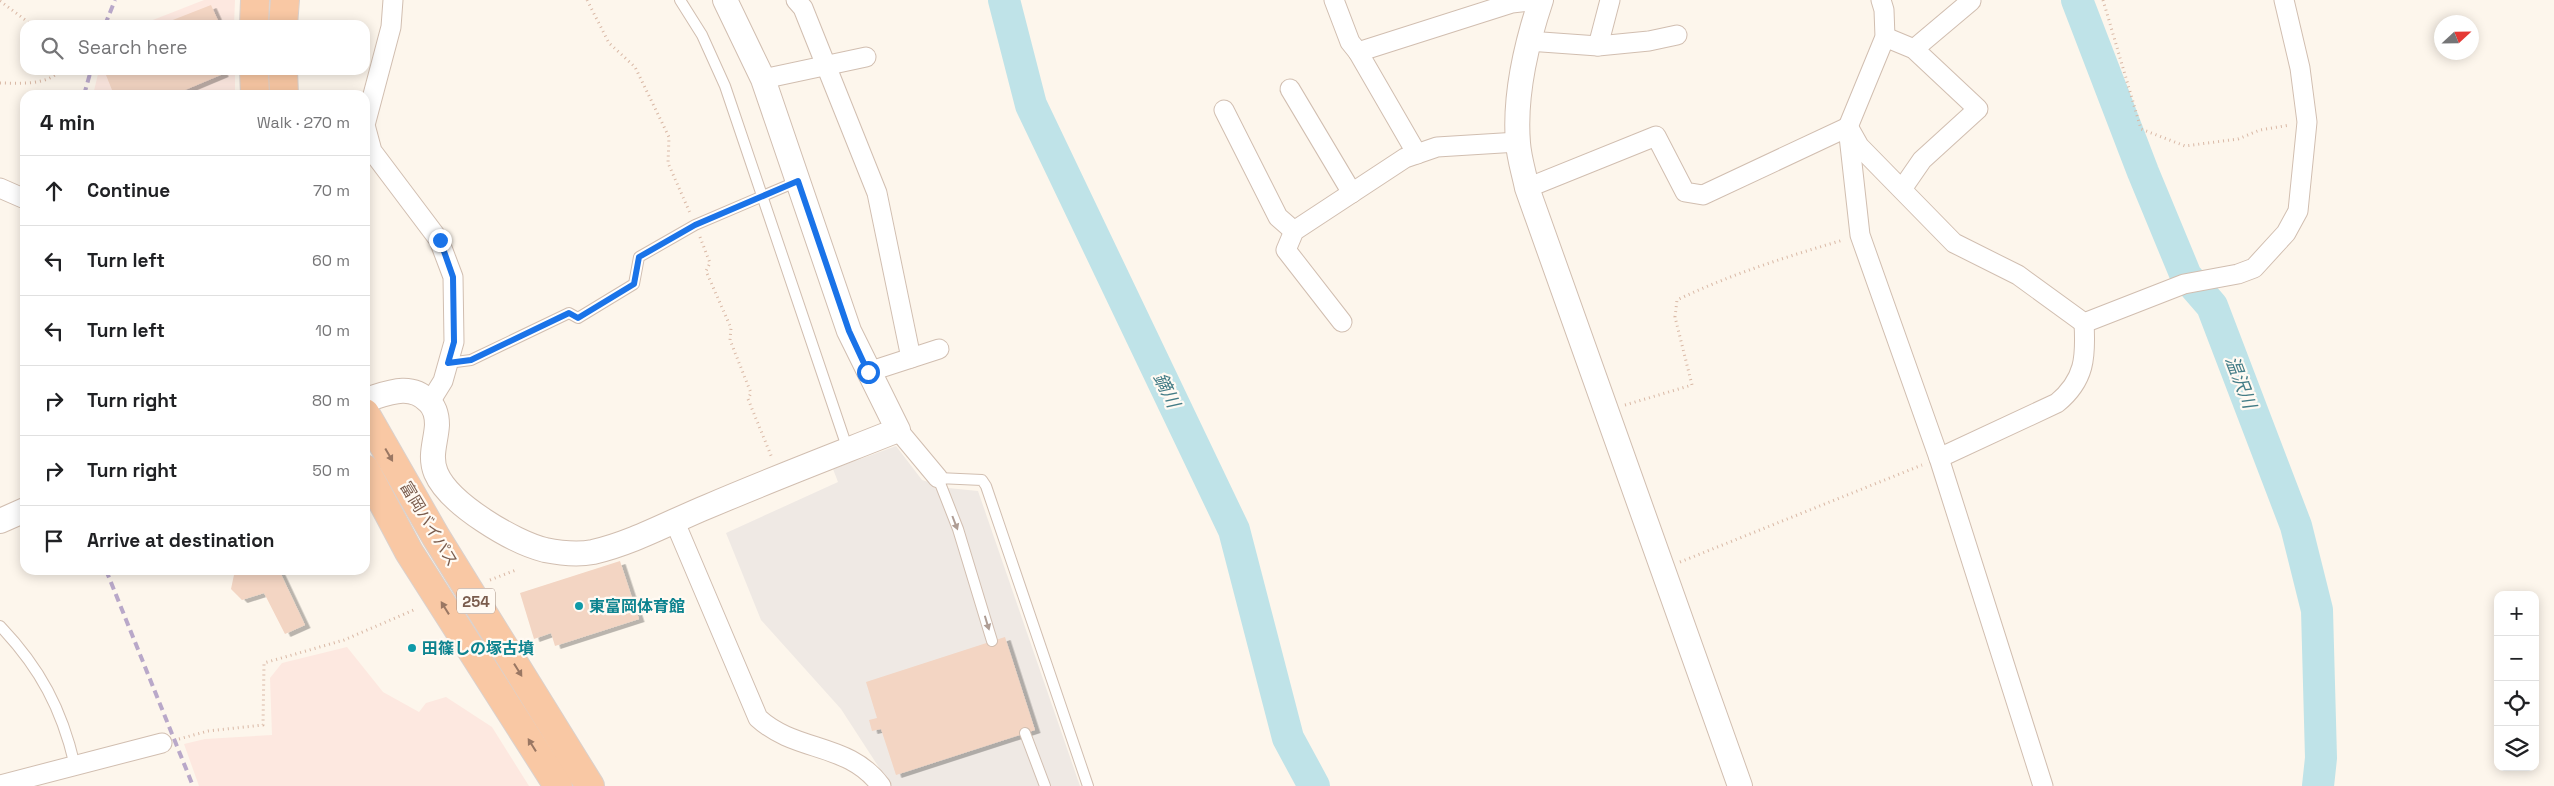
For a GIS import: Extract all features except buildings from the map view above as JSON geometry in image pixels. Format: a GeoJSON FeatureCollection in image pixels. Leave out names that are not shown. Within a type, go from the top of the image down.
{"type":"FeatureCollection","features":[{"type":"Feature","properties":{"kind":"highway"},"geometry":{"type":"LineString","coordinates":[[254,20],[255,0]]}},
{"type":"Feature","properties":{"kind":"highway"},"geometry":{"type":"LineString","coordinates":[[283,20],[284,0]]}},
{"type":"Feature","properties":{"kind":"highway"},"geometry":{"type":"LineString","coordinates":[[254,75],[255,90]]}},
{"type":"Feature","properties":{"kind":"highway"},"geometry":{"type":"LineString","coordinates":[[283,75],[284,90]]}},
{"type":"Feature","properties":{"kind":"highway","name":"富岡バイパス"},"geometry":{"type":"LineString","coordinates":[[370,422],[436,536],[590,786]]}},
{"type":"Feature","properties":{"kind":"highway","name":"富岡バイパス"},"geometry":{"type":"LineString","coordinates":[[370,478],[409,552],[558,786]]}},
{"type":"Feature","properties":{"kind":"street"},"geometry":{"type":"LineString","coordinates":[[370,106],[391,27],[393,0]]}},
{"type":"Feature","properties":{"kind":"street"},"geometry":{"type":"LineString","coordinates":[[725,0],[763,79],[849,331],[898,430],[938,478]]}},
{"type":"Feature","properties":{"kind":"street"},"geometry":{"type":"LineString","coordinates":[[796,0],[803,8],[877,193],[911,358]]}},
{"type":"Feature","properties":{"kind":"street"},"geometry":{"type":"LineString","coordinates":[[1334,0],[1350,42],[1358,52],[1417,154]]}},
{"type":"Feature","properties":{"kind":"street"},"geometry":{"type":"LineString","coordinates":[[1358,52],[1512,3],[1541,0],[1528,41],[1519,93],[1518,142],[1527,188],[1740,786]]}},
{"type":"Feature","properties":{"kind":"street"},"geometry":{"type":"LineString","coordinates":[[1598,46],[1610,0]]}},
{"type":"Feature","properties":{"kind":"street"},"geometry":{"type":"LineString","coordinates":[[1881,0],[1884,10],[1885,37],[1848,127],[1860,235],[1939,458],[2043,786]]}},
{"type":"Feature","properties":{"kind":"street"},"geometry":{"type":"LineString","coordinates":[[2084,323],[2184,284],[2238,274],[2254,268],[2286,233],[2298,211],[2307,122],[2300,68],[2284,0]]}},
{"type":"Feature","properties":{"kind":"street"},"geometry":{"type":"LineString","coordinates":[[1914,50],[1971,1]]}},
{"type":"Feature","properties":{"kind":"street"},"geometry":{"type":"LineString","coordinates":[[1528,41],[1598,46],[1649,41],[1677,34]]}},
{"type":"Feature","properties":{"kind":"street"},"geometry":{"type":"LineString","coordinates":[[1885,37],[1914,50],[1978,108],[1922,160],[1902,190]]}},
{"type":"Feature","properties":{"kind":"street"},"geometry":{"type":"LineString","coordinates":[[763,79],[866,57]]}},
{"type":"Feature","properties":{"kind":"street"},"geometry":{"type":"LineString","coordinates":[[1290,89],[1352,193]]}},
{"type":"Feature","properties":{"kind":"street"},"geometry":{"type":"LineString","coordinates":[[1224,110],[1278,217],[1294,231]]}},
{"type":"Feature","properties":{"kind":"street"},"geometry":{"type":"LineString","coordinates":[[1527,188],[1656,136],[1685,192],[1703,195],[1848,127]]}},
{"type":"Feature","properties":{"kind":"street"},"geometry":{"type":"LineString","coordinates":[[1848,127],[1860,146],[1954,243],[2018,275],[2084,323],[2086,350],[2081,373],[2070,393],[2057,403],[1939,458]]}},
{"type":"Feature","properties":{"kind":"street"},"geometry":{"type":"LineString","coordinates":[[1342,322],[1286,250],[1294,231],[1405,158],[1437,147],[1518,142]]}},
{"type":"Feature","properties":{"kind":"street"},"geometry":{"type":"LineString","coordinates":[[370,144],[372,151],[440,240],[453,277],[454,342],[443,381],[430,402]]}},
{"type":"Feature","properties":{"kind":"street"},"geometry":{"type":"LineString","coordinates":[[0,188],[20,197]]}},
{"type":"Feature","properties":{"kind":"street"},"geometry":{"type":"LineString","coordinates":[[868,372],[939,349]]}},
{"type":"Feature","properties":{"kind":"street"},"geometry":{"type":"LineString","coordinates":[[370,399],[402,390],[416,392],[430,402],[437,417],[432,459],[437,476],[468,508],[489,525],[512,538],[545,550],[576,554],[594,552],[621,543],[898,430]]}},
{"type":"Feature","properties":{"kind":"street"},"geometry":{"type":"LineString","coordinates":[[0,521],[20,512]]}},
{"type":"Feature","properties":{"kind":"street"},"geometry":{"type":"LineString","coordinates":[[674,520],[758,718],[775,732],[786,738],[843,755],[857,762],[869,771],[881,786]]}},
{"type":"Feature","properties":{"kind":"street"},"geometry":{"type":"LineString","coordinates":[[0,785],[162,743]]}},
{"type":"Feature","properties":{"kind":"lane"},"geometry":{"type":"LineString","coordinates":[[680,0],[702,35],[725,86],[848,450]]}},
{"type":"Feature","properties":{"kind":"lane"},"geometry":{"type":"LineString","coordinates":[[448,363],[471,360],[569,313],[578,318],[634,284],[639,257],[695,225],[798,181]]}},
{"type":"Feature","properties":{"kind":"lane"},"geometry":{"type":"LineString","coordinates":[[992,640],[958,529],[938,478],[982,480],[986,486],[1088,786]]}},
{"type":"Feature","properties":{"kind":"lane"},"geometry":{"type":"LineString","coordinates":[[0,626],[28,657],[50,691],[75,766]]}},
{"type":"Feature","properties":{"kind":"lane"},"geometry":{"type":"LineString","coordinates":[[1025,733],[1045,786]]}},
{"type":"Feature","properties":{"kind":"path"},"geometry":{"type":"LineString","coordinates":[[2103,0],[2141,129],[2185,146],[2238,139],[2260,130],[2307,122]]}},
{"type":"Feature","properties":{"kind":"path"},"geometry":{"type":"LineString","coordinates":[[0,1],[25,20]]}},
{"type":"Feature","properties":{"kind":"path"},"geometry":{"type":"LineString","coordinates":[[0,83],[42,80],[56,75]]}},
{"type":"Feature","properties":{"kind":"path"},"geometry":{"type":"LineString","coordinates":[[1606,410],[1692,385],[1675,317],[1677,300],[1716,281],[1764,264],[1860,235]]}},
{"type":"Feature","properties":{"kind":"path"},"geometry":{"type":"LineString","coordinates":[[1663,569],[1939,458]]}},
{"type":"Feature","properties":{"kind":"path"},"geometry":{"type":"LineString","coordinates":[[490,580],[516,570]]}},
{"type":"Feature","properties":{"kind":"path"},"geometry":{"type":"LineString","coordinates":[[184,737],[208,731],[263,725],[264,662],[344,640],[416,609]]}},
{"type":"Feature","properties":{"kind":"shaded area"},"geometry":{"type":"Polygon","coordinates":[[[204,0],[235,0],[234,20],[153,20],[204,0]]]}},
{"type":"Feature","properties":{"kind":"shaded area"},"geometry":{"type":"Polygon","coordinates":[[[98,75],[235,75],[235,90],[94,90],[98,75]]]}},
{"type":"Feature","properties":{"kind":"shaded area"},"geometry":{"type":"Polygon","coordinates":[[[896,446],[922,480],[948,488],[978,491],[1080,786],[891,786],[841,709],[761,620],[726,533],[838,482],[833,469],[896,446]]]}},
{"type":"Feature","properties":{"kind":"shaded area"},"geometry":{"type":"Polygon","coordinates":[[[347,647],[383,692],[419,712],[426,703],[446,697],[492,727],[529,786],[199,786],[184,744],[205,739],[272,735],[270,678],[282,663],[347,647]]]}},
{"type":"Feature","properties":{"kind":"waterway","name":"鏑川"},"geometry":{"type":"LineString","coordinates":[[1004,0],[1031,105],[1234,530],[1288,738],[1314,786]]}},
{"type":"Feature","properties":{"kind":"waterway","name":"温沢川"},"geometry":{"type":"LineString","coordinates":[[2077,0],[2143,172],[2186,276],[2212,306],[2296,526],[2317,610],[2321,758],[2318,786]]}},
{"type":"Feature","properties":{"kind":"railway"},"geometry":{"type":"LineString","coordinates":[[107,20],[115,0]]}},
{"type":"Feature","properties":{"kind":"railway"},"geometry":{"type":"LineString","coordinates":[[85,90],[90,75]]}},
{"type":"Feature","properties":{"kind":"railway"},"geometry":{"type":"LineString","coordinates":[[108,575],[193,786]]}},
{"type":"Feature","properties":{"kind":"place","name":"東富岡体育館"},"geometry":{"type":"Point","coordinates":[579,606]}},
{"type":"Feature","properties":{"kind":"place","name":"田篠しの塚古墳"},"geometry":{"type":"Point","coordinates":[412,648]}},
{"type":"Feature","properties":{"kind":"route"},"geometry":{"type":"LineString","coordinates":[[440,240],[453,277],[454,342],[448,363],[471,360],[569,313],[578,318],[634,284],[639,257],[695,225],[798,181],[849,331],[868,372]]}}]}
